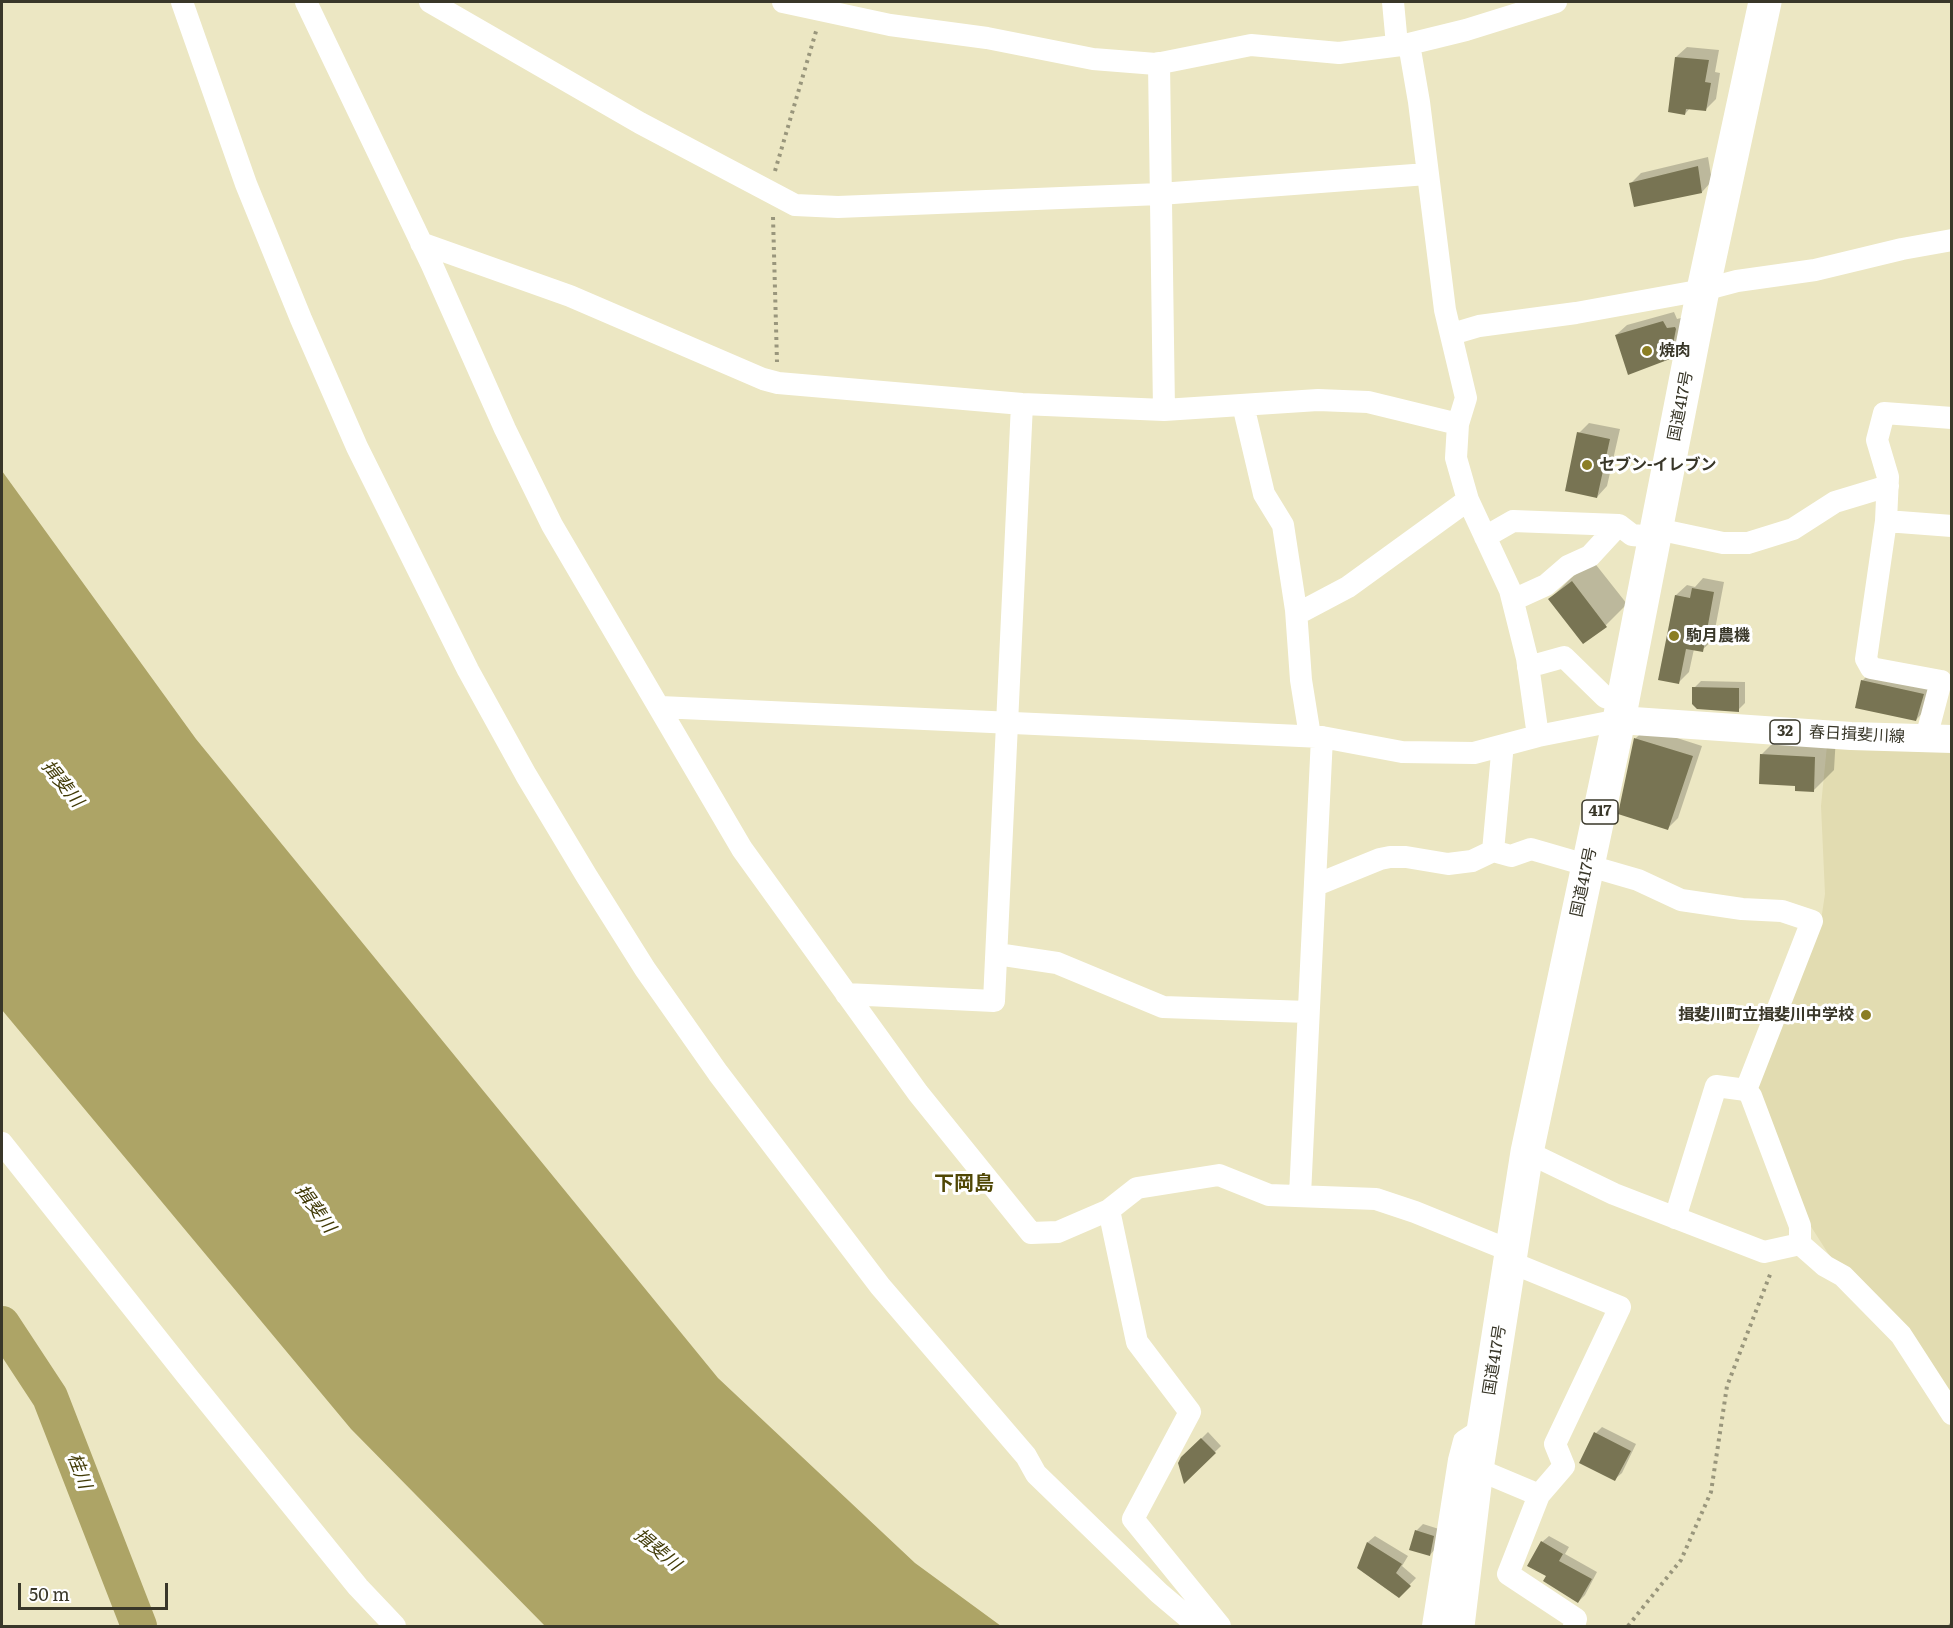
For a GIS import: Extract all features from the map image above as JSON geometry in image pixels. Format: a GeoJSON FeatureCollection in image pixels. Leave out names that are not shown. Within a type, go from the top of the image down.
{"type":"FeatureCollection","features":[{"type":"Feature","properties":{"kind":"highway","name":"国道417号"},"geometry":{"type":"LineString","coordinates":[[1458,1626],[1477,1469],[1527,1152],[1621,712],[1703,290],[1765,2]]}},
{"type":"Feature","properties":{"kind":"main road","name":"春日揖斐川線"},"geometry":{"type":"LineString","coordinates":[[1621,712],[1851,736],[1939,738]]}},
{"type":"Feature","properties":{"kind":"street"},"geometry":{"type":"LineString","coordinates":[[182,2],[246,184],[301,319],[357,447],[468,670],[526,775],[586,875],[645,969],[718,1073],[880,1286],[1026,1456],[1036,1474],[1159,1593],[1198,1626]]}},
{"type":"Feature","properties":{"kind":"street"},"geometry":{"type":"LineString","coordinates":[[306,2],[552,525],[742,849],[918,1093],[1031,1233],[1058,1232],[1109,1210],[1137,1188],[1219,1175],[1269,1195],[1376,1199],[1415,1212],[1620,1307],[1555,1444],[1564,1466],[1539,1495],[1508,1574],[1576,1619],[1574,1626]]}},
{"type":"Feature","properties":{"kind":"street"},"geometry":{"type":"LineString","coordinates":[[430,2],[639,123],[795,205],[838,207],[1160,194],[1427,174]]}},
{"type":"Feature","properties":{"kind":"street"},"geometry":{"type":"LineString","coordinates":[[783,2],[825,6],[890,25],[987,38],[1093,59],[1159,63],[1251,45],[1340,53],[1403,45],[1467,30],[1556,2]]}},
{"type":"Feature","properties":{"kind":"street"},"geometry":{"type":"LineString","coordinates":[[1393,2],[1419,102],[1445,310],[1466,398],[1458,424],[1456,458],[1468,500],[1513,600],[1528,667],[1538,736]]}},
{"type":"Feature","properties":{"kind":"street"},"geometry":{"type":"LineString","coordinates":[[1159,63],[1164,410]]}},
{"type":"Feature","properties":{"kind":"street"},"geometry":{"type":"LineString","coordinates":[[1452,334],[1479,326],[1576,313],[1703,290],[1737,281],[1815,270],[1902,249],[1952,240]]}},
{"type":"Feature","properties":{"kind":"street"},"geometry":{"type":"LineString","coordinates":[[421,243],[570,296],[763,379],[778,383],[1022,404],[1164,410],[1318,400],[1368,402],[1458,424]]}},
{"type":"Feature","properties":{"kind":"street"},"geometry":{"type":"LineString","coordinates":[[846,994],[994,1001],[1022,404]]}},
{"type":"Feature","properties":{"kind":"street"},"geometry":{"type":"LineString","coordinates":[[1243,405],[1264,494],[1283,525],[1297,614],[1301,680],[1316,736],[1316,885],[1300,1195]]}},
{"type":"Feature","properties":{"kind":"street"},"geometry":{"type":"LineString","coordinates":[[1939,738],[1941,681],[1870,668],[1866,659],[1886,521],[1888,477],[1877,440],[1884,413],[1952,418]]}},
{"type":"Feature","properties":{"kind":"street"},"geometry":{"type":"LineString","coordinates":[[1485,537],[1513,521],[1616,525],[1632,535],[1656,533],[1723,543],[1748,543],[1793,530],[1835,502],[1888,486]]}},
{"type":"Feature","properties":{"kind":"street"},"geometry":{"type":"LineString","coordinates":[[1297,614],[1348,587],[1468,500]]}},
{"type":"Feature","properties":{"kind":"street"},"geometry":{"type":"LineString","coordinates":[[1886,521],[1952,526]]}},
{"type":"Feature","properties":{"kind":"street"},"geometry":{"type":"LineString","coordinates":[[1513,600],[1546,585],[1568,566],[1590,556],[1616,525]]}},
{"type":"Feature","properties":{"kind":"street"},"geometry":{"type":"LineString","coordinates":[[1528,667],[1564,657],[1621,712]]}},
{"type":"Feature","properties":{"kind":"street"},"geometry":{"type":"LineString","coordinates":[[660,707],[1316,736],[1402,752],[1474,753],[1621,712]]}},
{"type":"Feature","properties":{"kind":"street"},"geometry":{"type":"LineString","coordinates":[[1493,851],[1501,746]]}},
{"type":"Feature","properties":{"kind":"street"},"geometry":{"type":"LineString","coordinates":[[1316,885],[1390,857],[1406,857],[1448,864],[1472,861],[1493,851],[1511,856],[1531,849],[1638,880],[1681,900],[1742,909],[1782,911],[1812,921],[1746,1090]]}},
{"type":"Feature","properties":{"kind":"street"},"geometry":{"type":"LineString","coordinates":[[997,954],[1057,963],[1163,1007],[1308,1012]]}},
{"type":"Feature","properties":{"kind":"street"},"geometry":{"type":"LineString","coordinates":[[1675,1218],[1716,1086],[1746,1090],[1800,1226],[1800,1244],[1825,1266],[1843,1276],[1901,1335],[1952,1414]]}},
{"type":"Feature","properties":{"kind":"street"},"geometry":{"type":"LineString","coordinates":[[2,1143],[201,1395],[358,1587],[395,1626]]}},
{"type":"Feature","properties":{"kind":"street"},"geometry":{"type":"LineString","coordinates":[[1527,1152],[1614,1194],[1764,1252],[1800,1244]]}},
{"type":"Feature","properties":{"kind":"street"},"geometry":{"type":"LineString","coordinates":[[1109,1210],[1137,1342],[1190,1412],[1133,1519],[1220,1626]]}},
{"type":"Feature","properties":{"kind":"street"},"geometry":{"type":"LineString","coordinates":[[1433,1626],[1459,1460],[1464,1441],[1484,1428]]}},
{"type":"Feature","properties":{"kind":"street"},"geometry":{"type":"LineString","coordinates":[[1477,1469],[1539,1495]]}},
{"type":"Feature","properties":{"kind":"path"},"geometry":{"type":"LineString","coordinates":[[778,383],[772,193],[774,173],[825,6]]}},
{"type":"Feature","properties":{"kind":"path"},"geometry":{"type":"LineString","coordinates":[[1628,1626],[1681,1560],[1711,1492],[1727,1386],[1773,1265],[1774,1250]]}},
{"type":"Feature","properties":{"kind":"shaded area","name":"揖斐川町立揖斐川中学校"},"geometry":{"type":"Polygon","coordinates":[[[1827,745],[1951,748],[1951,1390],[1947,1390],[1831,1258],[1796,1203],[1754,1083],[1820,927],[1825,894],[1821,806],[1827,745]]]}},
{"type":"Feature","properties":{"kind":"water","name":"揖斐川"},"geometry":{"type":"Polygon","coordinates":[[[2,471],[196,739],[718,1378],[915,1563],[1001,1626],[545,1626],[351,1429],[2,1010],[2,471]]]}},
{"type":"Feature","properties":{"kind":"building"},"geometry":{"type":"Polygon","coordinates":[[[1675,57],[1709,60],[1705,82],[1711,83],[1706,111],[1686,109],[1685,115],[1668,112],[1675,57]]]}},
{"type":"Feature","properties":{"kind":"building"},"geometry":{"type":"Polygon","coordinates":[[[1698,166],[1702,193],[1634,207],[1629,183],[1698,166]]]}},
{"type":"Feature","properties":{"kind":"building","name":"焼肉"},"geometry":{"type":"Polygon","coordinates":[[[1663,321],[1667,328],[1675,327],[1676,329],[1670,359],[1628,375],[1615,335],[1663,321]]]}},
{"type":"Feature","properties":{"kind":"building","name":"セブン-イレブン"},"geometry":{"type":"Polygon","coordinates":[[[1577,432],[1610,439],[1597,498],[1565,491],[1577,432]]]}},
{"type":"Feature","properties":{"kind":"building"},"geometry":{"type":"Polygon","coordinates":[[[1572,581],[1607,627],[1583,644],[1548,599],[1572,581]]]}},
{"type":"Feature","properties":{"kind":"building"},"geometry":{"type":"Polygon","coordinates":[[[1692,588],[1714,592],[1703,652],[1686,649],[1679,684],[1658,680],[1675,595],[1690,598],[1692,588]]]}},
{"type":"Feature","properties":{"kind":"building"},"geometry":{"type":"Polygon","coordinates":[[[1861,680],[1924,694],[1916,721],[1855,708],[1861,680]]]}},
{"type":"Feature","properties":{"kind":"building"},"geometry":{"type":"Polygon","coordinates":[[[1692,687],[1739,688],[1739,712],[1697,709],[1692,704],[1692,687]]]}},
{"type":"Feature","properties":{"kind":"building"},"geometry":{"type":"Polygon","coordinates":[[[1634,738],[1693,756],[1668,830],[1618,814],[1634,738]]]}},
{"type":"Feature","properties":{"kind":"building"},"geometry":{"type":"Polygon","coordinates":[[[1760,754],[1815,757],[1814,792],[1795,791],[1795,786],[1759,784],[1760,754]]]}},
{"type":"Feature","properties":{"kind":"building"},"geometry":{"type":"Polygon","coordinates":[[[1594,1432],[1631,1451],[1615,1481],[1579,1463],[1594,1432]]]}},
{"type":"Feature","properties":{"kind":"building"},"geometry":{"type":"Polygon","coordinates":[[[1201,1438],[1216,1453],[1184,1484],[1178,1463],[1181,1457],[1201,1438]]]}},
{"type":"Feature","properties":{"kind":"building"},"geometry":{"type":"Polygon","coordinates":[[[1415,1530],[1434,1536],[1430,1556],[1409,1550],[1415,1530]]]}},
{"type":"Feature","properties":{"kind":"building"},"geometry":{"type":"Polygon","coordinates":[[[1541,1541],[1563,1554],[1559,1561],[1592,1579],[1578,1603],[1543,1581],[1546,1576],[1527,1566],[1541,1541]]]}},
{"type":"Feature","properties":{"kind":"building"},"geometry":{"type":"Polygon","coordinates":[[[1367,1542],[1402,1564],[1396,1573],[1411,1586],[1399,1598],[1357,1568],[1367,1542]]]}},
{"type":"Feature","properties":{"kind":"waterway","name":"桂川"},"geometry":{"type":"LineString","coordinates":[[2,1324],[50,1397],[139,1626]]}},
{"type":"Feature","properties":{"kind":"place","name":"焼肉"},"geometry":{"type":"Point","coordinates":[1647,351]}},
{"type":"Feature","properties":{"kind":"place","name":"セブン-イレブン"},"geometry":{"type":"Point","coordinates":[1587,465]}},
{"type":"Feature","properties":{"kind":"place","name":"駒月農機"},"geometry":{"type":"Point","coordinates":[1674,636]}},
{"type":"Feature","properties":{"kind":"place","name":"揖斐川町立揖斐川中学校"},"geometry":{"type":"Point","coordinates":[1866,1015]}},
{"type":"Feature","properties":{"kind":"district","name":"下岡島"},"geometry":{"type":"Point","coordinates":[964,1184]}}]}
